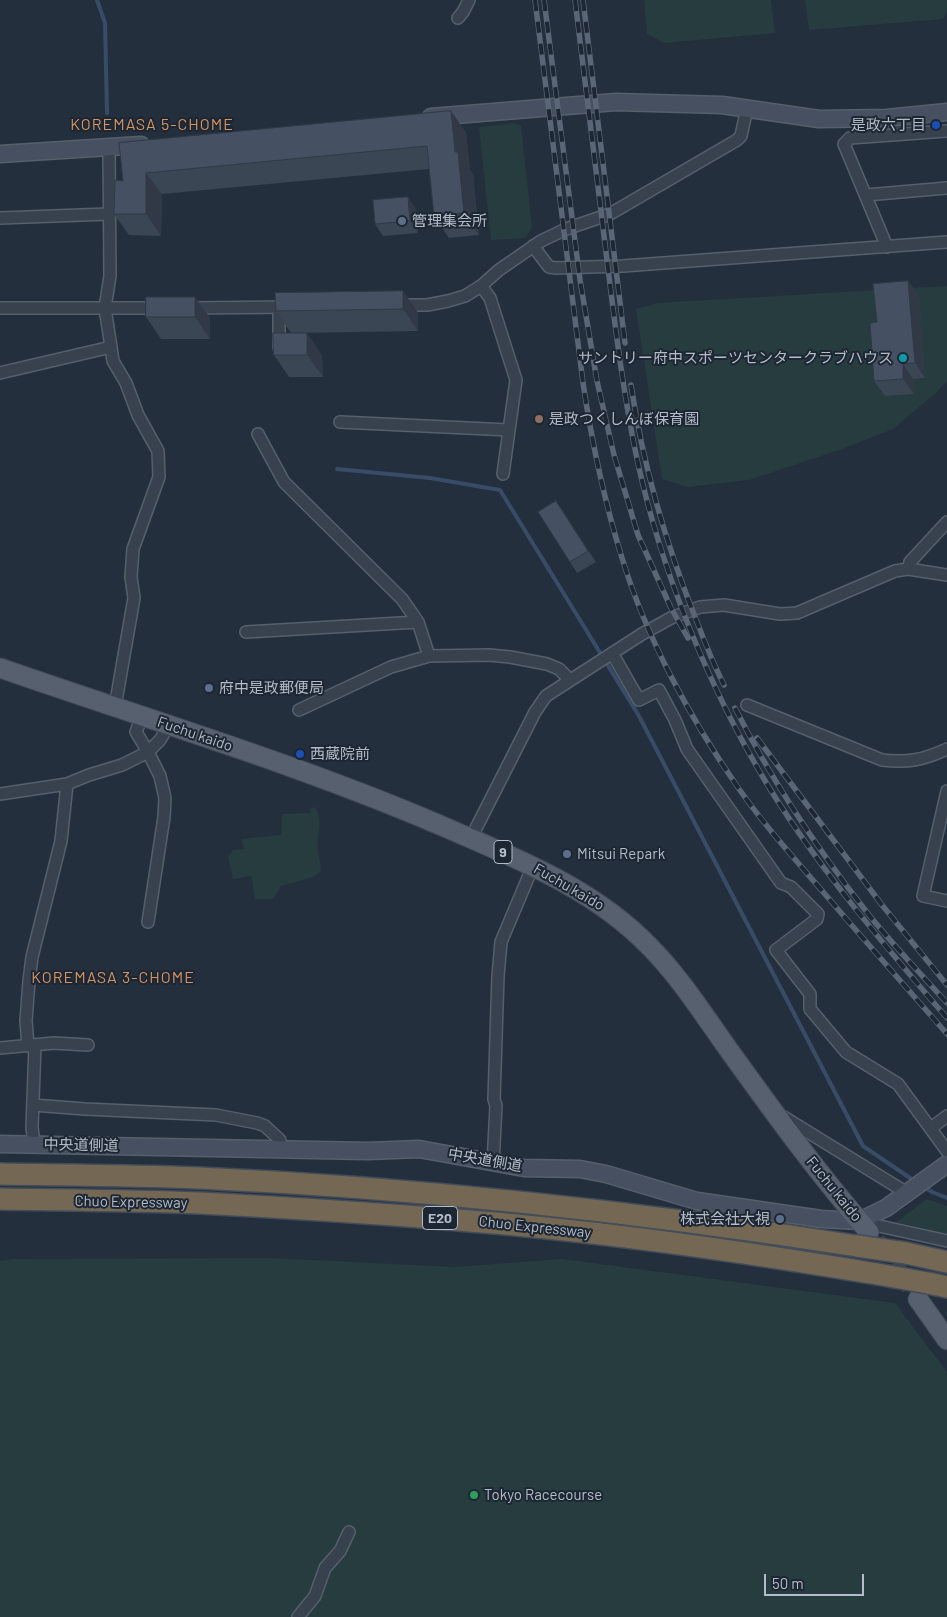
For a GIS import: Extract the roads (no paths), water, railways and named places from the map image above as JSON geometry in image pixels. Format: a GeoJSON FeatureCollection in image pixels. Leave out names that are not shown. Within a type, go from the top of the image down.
{"type":"FeatureCollection","features":[{"type":"Feature","properties":{"kind":"highway","name":"Chuo Expressway"},"geometry":{"type":"LineString","coordinates":[[0,1174],[198,1178],[486,1198],[627,1213],[761,1231],[906,1253],[947,1262]]}},
{"type":"Feature","properties":{"kind":"highway","name":"Chuo Expressway"},"geometry":{"type":"LineString","coordinates":[[0,1199],[197,1203],[346,1211],[484,1222],[626,1237],[768,1256],[947,1287]]}},
{"type":"Feature","properties":{"kind":"main road","name":"Fuchu kaido"},"geometry":{"type":"LineString","coordinates":[[0,668],[368,795],[533,866],[585,894],[619,918],[650,946],[676,977],[832,1189],[864,1227]]}},
{"type":"Feature","properties":{"kind":"main road"},"geometry":{"type":"LineString","coordinates":[[918,1299],[947,1340]]}},
{"type":"Feature","properties":{"kind":"street"},"geometry":{"type":"LineString","coordinates":[[458,18],[464,12],[469,0]]}},
{"type":"Feature","properties":{"kind":"street"},"geometry":{"type":"LineString","coordinates":[[412,119],[616,102],[746,108],[802,118],[843,120],[947,112]]}},
{"type":"Feature","properties":{"kind":"street"},"geometry":{"type":"LineString","coordinates":[[384,305],[427,304],[465,296],[482,286],[499,270],[533,246],[566,229],[610,214],[732,143],[741,136],[746,108]]}},
{"type":"Feature","properties":{"kind":"street"},"geometry":{"type":"LineString","coordinates":[[887,247],[844,144],[850,138],[947,131]]}},
{"type":"Feature","properties":{"kind":"street"},"geometry":{"type":"LineString","coordinates":[[0,154],[158,144]]}},
{"type":"Feature","properties":{"kind":"street"},"geometry":{"type":"LineString","coordinates":[[108,148],[110,276],[105,308],[113,360],[126,383],[138,414],[158,451],[159,460],[159,477],[133,549],[132,576],[134,598],[115,707]]}},
{"type":"Feature","properties":{"kind":"street"},"geometry":{"type":"LineString","coordinates":[[866,195],[947,188]]}},
{"type":"Feature","properties":{"kind":"street"},"geometry":{"type":"LineString","coordinates":[[0,218],[108,214]]}},
{"type":"Feature","properties":{"kind":"street"},"geometry":{"type":"LineString","coordinates":[[533,246],[549,267],[556,268],[623,266],[947,242]]}},
{"type":"Feature","properties":{"kind":"street"},"geometry":{"type":"LineString","coordinates":[[482,286],[490,298],[516,380],[503,474]]}},
{"type":"Feature","properties":{"kind":"street"},"geometry":{"type":"LineString","coordinates":[[279,307],[279,347]]}},
{"type":"Feature","properties":{"kind":"street"},"geometry":{"type":"LineString","coordinates":[[0,308],[298,307]]}},
{"type":"Feature","properties":{"kind":"street"},"geometry":{"type":"LineString","coordinates":[[0,373],[111,347]]}},
{"type":"Feature","properties":{"kind":"street"},"geometry":{"type":"LineString","coordinates":[[340,422],[509,430]]}},
{"type":"Feature","properties":{"kind":"street"},"geometry":{"type":"LineString","coordinates":[[258,434],[284,482],[402,599],[418,622],[429,656]]}},
{"type":"Feature","properties":{"kind":"street"},"geometry":{"type":"LineString","coordinates":[[908,569],[910,562],[947,522]]}},
{"type":"Feature","properties":{"kind":"street"},"geometry":{"type":"LineString","coordinates":[[471,838],[535,712],[546,696],[656,626],[700,607],[724,605],[780,614],[797,614],[841,596],[886,574],[908,569],[947,576]]}},
{"type":"Feature","properties":{"kind":"street"},"geometry":{"type":"LineString","coordinates":[[246,632],[418,622]]}},
{"type":"Feature","properties":{"kind":"street"},"geometry":{"type":"LineString","coordinates":[[299,710],[392,667],[429,656],[489,655],[510,657],[547,664],[559,669],[570,680]]}},
{"type":"Feature","properties":{"kind":"street"},"geometry":{"type":"LineString","coordinates":[[607,657],[639,700],[659,690],[675,720],[687,749],[781,883],[791,886],[818,914],[817,920],[776,950],[810,994],[810,1009],[846,1052],[898,1084],[947,1150]]}},
{"type":"Feature","properties":{"kind":"street"},"geometry":{"type":"LineString","coordinates":[[747,705],[882,760],[904,762],[928,758],[947,749]]}},
{"type":"Feature","properties":{"kind":"street"},"geometry":{"type":"LineString","coordinates":[[142,716],[136,732],[160,776],[165,798],[164,817],[148,922]]}},
{"type":"Feature","properties":{"kind":"street"},"geometry":{"type":"LineString","coordinates":[[0,794],[67,784],[122,765],[148,752],[160,740],[169,725]]}},
{"type":"Feature","properties":{"kind":"street"},"geometry":{"type":"LineString","coordinates":[[34,1144],[31,1045],[26,1021],[31,965],[40,922],[57,864],[64,828],[67,784]]}},
{"type":"Feature","properties":{"kind":"street"},"geometry":{"type":"LineString","coordinates":[[947,791],[923,896],[947,900]]}},
{"type":"Feature","properties":{"kind":"street"},"geometry":{"type":"LineString","coordinates":[[493,1163],[496,1106],[494,1099],[495,1044],[501,942],[533,866]]}},
{"type":"Feature","properties":{"kind":"street"},"geometry":{"type":"LineString","coordinates":[[0,1048],[54,1043],[88,1045]]}},
{"type":"Feature","properties":{"kind":"street"},"geometry":{"type":"LineString","coordinates":[[33,1105],[216,1115],[264,1126],[280,1140],[279,1149]]}},
{"type":"Feature","properties":{"kind":"street"},"geometry":{"type":"LineString","coordinates":[[774,1111],[907,1193]]}},
{"type":"Feature","properties":{"kind":"street"},"geometry":{"type":"LineString","coordinates":[[931,1128],[947,1116]]}},
{"type":"Feature","properties":{"kind":"street","name":"中央道側道"},"geometry":{"type":"LineString","coordinates":[[0,1144],[368,1151],[419,1149],[524,1168],[580,1169],[606,1174],[697,1201],[864,1227],[886,1208],[947,1164]]}},
{"type":"Feature","properties":{"kind":"street"},"geometry":{"type":"LineString","coordinates":[[864,1227],[947,1241]]}},
{"type":"Feature","properties":{"kind":"street"},"geometry":{"type":"LineString","coordinates":[[298,1617],[315,1596],[325,1568],[340,1551],[349,1532]]}},
{"type":"Feature","properties":{"kind":"waterway"},"geometry":{"type":"LineString","coordinates":[[97,0],[105,23],[107,113]]}},
{"type":"Feature","properties":{"kind":"waterway"},"geometry":{"type":"LineString","coordinates":[[337,469],[430,478],[500,490],[639,716],[863,1146],[916,1182]]}},
{"type":"Feature","properties":{"kind":"waterway"},"geometry":{"type":"LineString","coordinates":[[924,1187],[947,1198]]}},
{"type":"Feature","properties":{"kind":"tunnel"},"geometry":{"type":"LineString","coordinates":[[876,1241],[910,1287]]}},
{"type":"Feature","properties":{"kind":"railway"},"geometry":{"type":"LineString","coordinates":[[535,0],[590,428],[604,493],[622,558],[643,617],[686,705],[747,800],[790,854],[947,1034]]}},
{"type":"Feature","properties":{"kind":"railway"},"geometry":{"type":"LineString","coordinates":[[544,0],[580,280],[597,381],[614,455],[638,535],[671,608],[688,638]]}},
{"type":"Feature","properties":{"kind":"railway"},"geometry":{"type":"LineString","coordinates":[[575,0],[615,325],[627,406],[647,501],[674,587],[690,629],[727,712],[770,789],[832,878],[947,1018]]}},
{"type":"Feature","properties":{"kind":"railway"},"geometry":{"type":"LineString","coordinates":[[583,0],[625,343]]}},
{"type":"Feature","properties":{"kind":"railway"},"geometry":{"type":"LineString","coordinates":[[631,385],[642,446],[657,506],[686,594],[724,685]]}},
{"type":"Feature","properties":{"kind":"railway"},"geometry":{"type":"LineString","coordinates":[[735,708],[764,762],[832,866],[878,926],[947,1003]]}},
{"type":"Feature","properties":{"kind":"railway"},"geometry":{"type":"LineString","coordinates":[[757,738],[882,905],[947,985]]}},
{"type":"Feature","properties":{"kind":"place","name":"是政六丁目"},"geometry":{"type":"Point","coordinates":[936,125]}},
{"type":"Feature","properties":{"kind":"place","name":"管理集会所"},"geometry":{"type":"Point","coordinates":[402,221]}},
{"type":"Feature","properties":{"kind":"place","name":"サントリー府中スポーツセンタークラブハウス"},"geometry":{"type":"Point","coordinates":[903,358]}},
{"type":"Feature","properties":{"kind":"place","name":"是政つくしんぼ保育園"},"geometry":{"type":"Point","coordinates":[539,419]}},
{"type":"Feature","properties":{"kind":"place","name":"府中是政郵便局"},"geometry":{"type":"Point","coordinates":[209,688]}},
{"type":"Feature","properties":{"kind":"place","name":"西蔵院前"},"geometry":{"type":"Point","coordinates":[300,754]}},
{"type":"Feature","properties":{"kind":"place","name":"Mitsui Repark"},"geometry":{"type":"Point","coordinates":[567,854]}},
{"type":"Feature","properties":{"kind":"place","name":"株式会社大視"},"geometry":{"type":"Point","coordinates":[780,1219]}},
{"type":"Feature","properties":{"kind":"place","name":"Tokyo Racecourse"},"geometry":{"type":"Point","coordinates":[474,1495]}},
{"type":"Feature","properties":{"kind":"district","name":"KOREMASA 5-CHOME"},"geometry":{"type":"Point","coordinates":[152,125]}},
{"type":"Feature","properties":{"kind":"district","name":"KOREMASA 3-CHOME"},"geometry":{"type":"Point","coordinates":[113,978]}}]}
